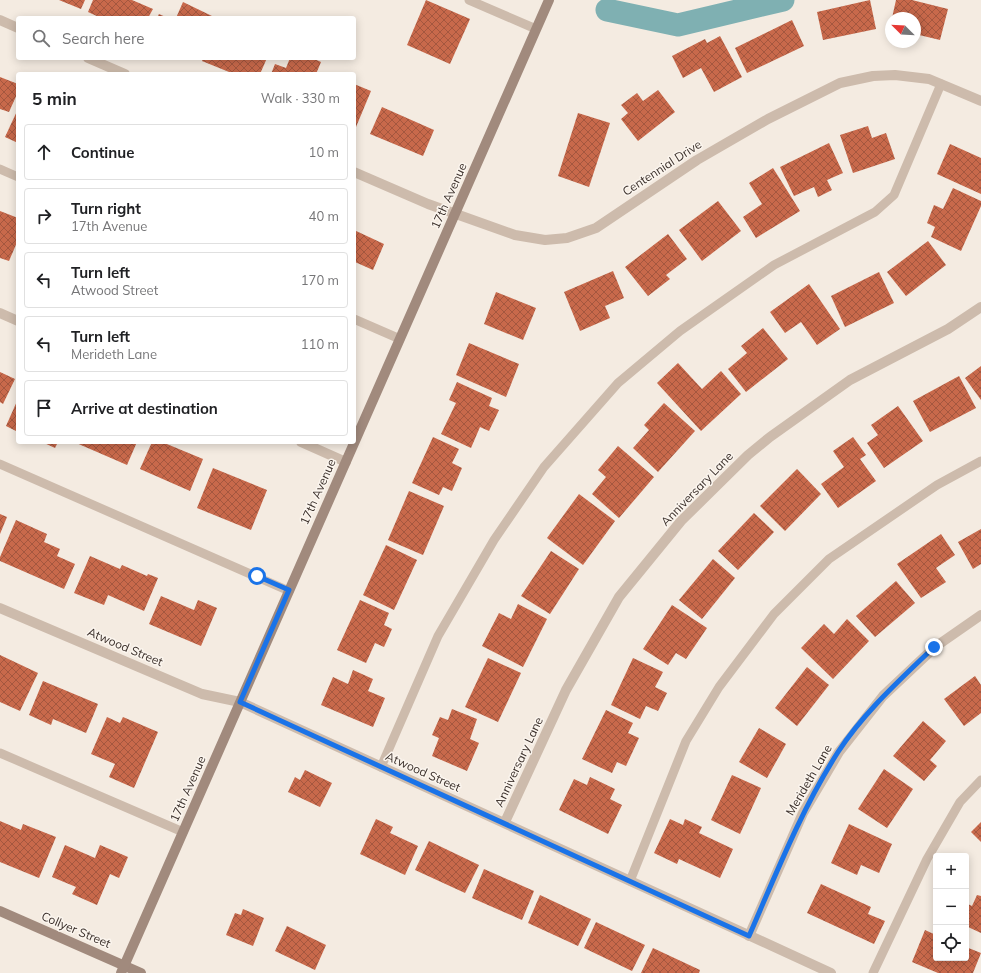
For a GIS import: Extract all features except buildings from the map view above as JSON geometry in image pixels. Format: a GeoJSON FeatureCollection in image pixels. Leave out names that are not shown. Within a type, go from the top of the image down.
{"type":"FeatureCollection","features":[{"type":"Feature","properties":{"kind":"main road","name":"17th Avenue"},"geometry":{"type":"LineString","coordinates":[[356,439],[549,0]]}},
{"type":"Feature","properties":{"kind":"main road","name":"17th Avenue"},"geometry":{"type":"LineString","coordinates":[[123,969],[354,444]]}},
{"type":"Feature","properties":{"kind":"main road","name":"Collyer Street"},"geometry":{"type":"LineString","coordinates":[[0,911],[123,969],[141,973]]}},
{"type":"Feature","properties":{"kind":"street"},"geometry":{"type":"LineString","coordinates":[[0,20],[16,27]]}},
{"type":"Feature","properties":{"kind":"street"},"geometry":{"type":"LineString","coordinates":[[93,60],[120,72]]}},
{"type":"Feature","properties":{"kind":"street","name":"Centennial Drive"},"geometry":{"type":"LineString","coordinates":[[356,173],[454,214],[515,234],[545,240],[567,238],[596,228],[704,156],[768,119],[840,83],[873,76],[895,75],[928,79],[981,101]]}},
{"type":"Feature","properties":{"kind":"street","name":"Anniversary Lane"},"geometry":{"type":"LineString","coordinates":[[505,822],[566,690],[619,597],[681,521],[748,455],[770,436],[850,380],[948,329],[981,307]]}},
{"type":"Feature","properties":{"kind":"street"},"geometry":{"type":"LineString","coordinates":[[0,313],[16,320]]}},
{"type":"Feature","properties":{"kind":"street"},"geometry":{"type":"LineString","coordinates":[[306,444],[346,462]]}},
{"type":"Feature","properties":{"kind":"street","name":"Atwood Street"},"geometry":{"type":"LineString","coordinates":[[0,608],[202,694],[240,702],[505,822],[831,973]]}},
{"type":"Feature","properties":{"kind":"street","name":"Merideth Lane"},"geometry":{"type":"LineString","coordinates":[[749,936],[803,813],[839,752],[883,696],[934,647],[981,615]]}},
{"type":"Feature","properties":{"kind":"lane"},"geometry":{"type":"LineString","coordinates":[[469,0],[536,29]]}},
{"type":"Feature","properties":{"kind":"lane"},"geometry":{"type":"LineString","coordinates":[[381,767],[438,636],[494,540],[544,467],[618,384],[680,331],[774,265],[875,212],[894,195],[941,84]]}},
{"type":"Feature","properties":{"kind":"lane"},"geometry":{"type":"LineString","coordinates":[[0,169],[16,176]]}},
{"type":"Feature","properties":{"kind":"lane"},"geometry":{"type":"LineString","coordinates":[[356,320],[400,339]]}},
{"type":"Feature","properties":{"kind":"lane"},"geometry":{"type":"LineString","coordinates":[[630,880],[686,741],[719,687],[774,614],[828,559],[937,485],[981,461]]}},
{"type":"Feature","properties":{"kind":"lane"},"geometry":{"type":"LineString","coordinates":[[0,464],[289,590]]}},
{"type":"Feature","properties":{"kind":"lane"},"geometry":{"type":"LineString","coordinates":[[0,753],[183,832]]}},
{"type":"Feature","properties":{"kind":"lane"},"geometry":{"type":"LineString","coordinates":[[873,973],[927,859],[960,802],[981,780]]}},
{"type":"Feature","properties":{"kind":"waterway"},"geometry":{"type":"LineString","coordinates":[[607,10],[678,25],[783,0]]}},
{"type":"Feature","properties":{"kind":"route"},"geometry":{"type":"LineString","coordinates":[[257,576],[289,590],[240,702],[505,822],[749,936],[803,813],[839,752],[883,696],[934,647]]}}]}
